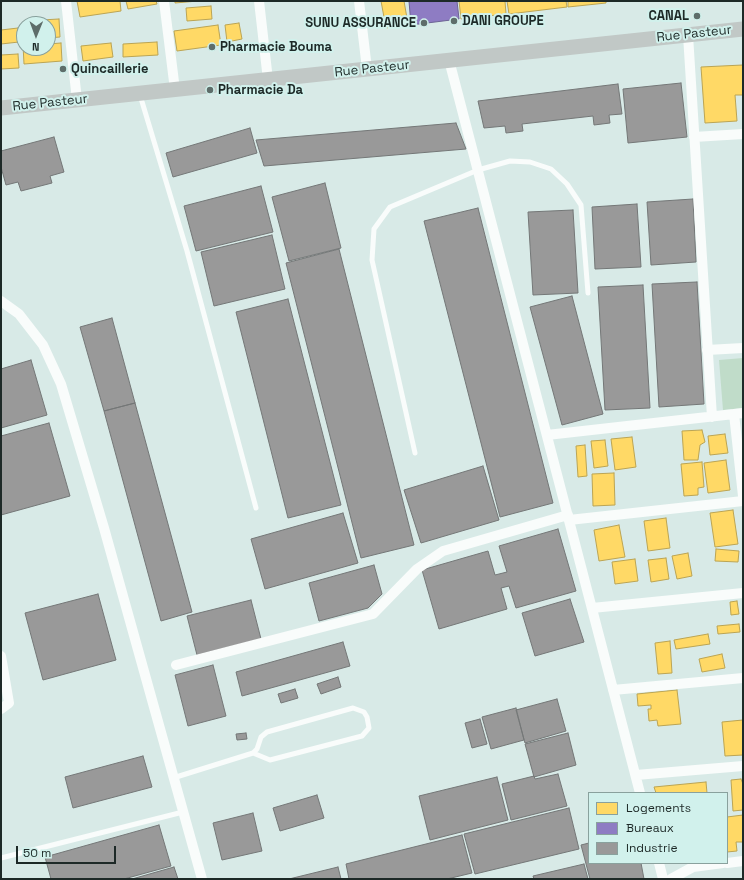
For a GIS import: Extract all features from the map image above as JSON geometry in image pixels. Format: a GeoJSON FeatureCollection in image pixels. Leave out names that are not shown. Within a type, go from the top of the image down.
{"type":"FeatureCollection","features":[{"type":"Feature","properties":{"kind":"main road","name":"Rue Pasteur"},"geometry":{"type":"LineString","coordinates":[[1,108],[743,29]]}},
{"type":"Feature","properties":{"kind":"street"},"geometry":{"type":"LineString","coordinates":[[66,1],[77,100]]}},
{"type":"Feature","properties":{"kind":"street"},"geometry":{"type":"LineString","coordinates":[[164,1],[175,90]]}},
{"type":"Feature","properties":{"kind":"street"},"geometry":{"type":"LineString","coordinates":[[259,1],[268,80]]}},
{"type":"Feature","properties":{"kind":"street"},"geometry":{"type":"LineString","coordinates":[[359,1],[367,69]]}},
{"type":"Feature","properties":{"kind":"street"},"geometry":{"type":"LineString","coordinates":[[688,35],[712,417]]}},
{"type":"Feature","properties":{"kind":"street"},"geometry":{"type":"LineString","coordinates":[[449,60],[640,792]]}},
{"type":"Feature","properties":{"kind":"street"},"geometry":{"type":"LineString","coordinates":[[694,137],[743,134]]}},
{"type":"Feature","properties":{"kind":"street"},"geometry":{"type":"LineString","coordinates":[[1,301],[19,314],[44,345],[61,384],[104,528],[202,879]]}},
{"type":"Feature","properties":{"kind":"street"},"geometry":{"type":"LineString","coordinates":[[707,350],[743,348]]}},
{"type":"Feature","properties":{"kind":"street"},"geometry":{"type":"LineString","coordinates":[[547,435],[738,414],[743,496]]}},
{"type":"Feature","properties":{"kind":"street"},"geometry":{"type":"LineString","coordinates":[[176,665],[373,614],[417,569],[443,550],[568,518],[743,501]]}},
{"type":"Feature","properties":{"kind":"street"},"geometry":{"type":"LineString","coordinates":[[592,608],[743,593]]}},
{"type":"Feature","properties":{"kind":"street"},"geometry":{"type":"LineString","coordinates":[[1,656],[9,702],[1,709]]}},
{"type":"Feature","properties":{"kind":"street"},"geometry":{"type":"LineString","coordinates":[[613,690],[743,678]]}},
{"type":"Feature","properties":{"kind":"street"},"geometry":{"type":"LineString","coordinates":[[636,775],[743,766]]}},
{"type":"Feature","properties":{"kind":"street"},"geometry":{"type":"LineString","coordinates":[[728,862],[743,860]]}},
{"type":"Feature","properties":{"kind":"street"},"geometry":{"type":"LineString","coordinates":[[659,864],[663,879]]}},
{"type":"Feature","properties":{"kind":"street"},"geometry":{"type":"LineString","coordinates":[[671,879],[693,867],[716,864]]}},
{"type":"Feature","properties":{"kind":"lane"},"geometry":{"type":"LineString","coordinates":[[140,94],[187,251],[256,508]]}},
{"type":"Feature","properties":{"kind":"lane"},"geometry":{"type":"LineString","coordinates":[[415,453],[372,260],[374,229],[390,207],[478,170],[510,161],[530,162],[551,169],[567,184],[581,206],[588,293]]}},
{"type":"Feature","properties":{"kind":"lane"},"geometry":{"type":"LineString","coordinates":[[174,778],[253,753],[257,749],[261,737],[267,732],[353,708],[359,709],[367,717],[369,728],[362,736],[270,760],[253,753]]}},
{"type":"Feature","properties":{"kind":"lane"},"geometry":{"type":"LineString","coordinates":[[1,858],[183,812]]}},
{"type":"Feature","properties":{"kind":"green space"},"geometry":{"type":"Polygon","coordinates":[[[743,358],[743,408],[723,410],[719,360],[743,358]]]}},
{"type":"Feature","properties":{"kind":"building: Logements"},"geometry":{"type":"Polygon","coordinates":[[[77,1],[120,1],[121,11],[80,17],[77,1]]]}},
{"type":"Feature","properties":{"kind":"building: Logements"},"geometry":{"type":"Polygon","coordinates":[[[126,1],[156,1],[157,4],[128,9],[126,1]]]}},
{"type":"Feature","properties":{"kind":"building: Logements"},"geometry":{"type":"Polygon","coordinates":[[[175,1],[198,1],[175,3],[175,1]]]}},
{"type":"Feature","properties":{"kind":"building: Logements"},"geometry":{"type":"Polygon","coordinates":[[[381,1],[404,1],[408,24],[386,28],[381,1]]]}},
{"type":"Feature","properties":{"kind":"building: Logements"},"geometry":{"type":"Polygon","coordinates":[[[459,1],[505,1],[506,14],[461,19],[459,1]]]}},
{"type":"Feature","properties":{"kind":"building: Logements"},"geometry":{"type":"Polygon","coordinates":[[[507,1],[566,1],[567,7],[509,14],[507,1]]]}},
{"type":"Feature","properties":{"kind":"building: Logements"},"geometry":{"type":"Polygon","coordinates":[[[568,1],[606,1],[606,3],[568,7],[568,1]]]}},
{"type":"Feature","properties":{"kind":"building: Logements"},"geometry":{"type":"Polygon","coordinates":[[[211,6],[212,19],[187,21],[186,8],[211,6]]]}},
{"type":"Feature","properties":{"kind":"building: Logements"},"geometry":{"type":"Polygon","coordinates":[[[56,19],[59,19],[60,37],[56,37],[56,19]]]}},
{"type":"Feature","properties":{"kind":"building: Logements"},"geometry":{"type":"Polygon","coordinates":[[[239,23],[242,39],[227,42],[225,25],[239,23]]]}},
{"type":"Feature","properties":{"kind":"building: Logements"},"geometry":{"type":"Polygon","coordinates":[[[218,25],[221,45],[177,51],[174,31],[218,25]]]}},
{"type":"Feature","properties":{"kind":"building: Logements"},"geometry":{"type":"Polygon","coordinates":[[[16,28],[16,42],[1,44],[1,30],[16,28]]]}},
{"type":"Feature","properties":{"kind":"building: Logements"},"geometry":{"type":"Polygon","coordinates":[[[157,42],[158,55],[123,57],[123,44],[157,42]]]}},
{"type":"Feature","properties":{"kind":"building: Logements"},"geometry":{"type":"Polygon","coordinates":[[[56,43],[61,43],[62,61],[24,64],[24,56],[56,56],[56,43]]]}},
{"type":"Feature","properties":{"kind":"building: Logements"},"geometry":{"type":"Polygon","coordinates":[[[111,43],[113,57],[83,61],[81,46],[111,43]]]}},
{"type":"Feature","properties":{"kind":"building: Logements"},"geometry":{"type":"Polygon","coordinates":[[[16,54],[16,56],[18,56],[19,68],[1,69],[1,55],[16,54]]]}},
{"type":"Feature","properties":{"kind":"building: Logements"},"geometry":{"type":"Polygon","coordinates":[[[743,65],[743,95],[735,95],[737,121],[705,123],[701,67],[743,65]]]}},
{"type":"Feature","properties":{"kind":"building: Logements"},"geometry":{"type":"Polygon","coordinates":[[[702,430],[705,442],[700,445],[698,460],[684,460],[682,431],[702,430]]]}},
{"type":"Feature","properties":{"kind":"building: Logements"},"geometry":{"type":"Polygon","coordinates":[[[725,434],[728,453],[710,455],[708,436],[725,434]]]}},
{"type":"Feature","properties":{"kind":"building: Logements"},"geometry":{"type":"Polygon","coordinates":[[[632,437],[636,467],[615,470],[611,439],[632,437]]]}},
{"type":"Feature","properties":{"kind":"building: Logements"},"geometry":{"type":"Polygon","coordinates":[[[605,440],[608,466],[594,468],[591,441],[605,440]]]}},
{"type":"Feature","properties":{"kind":"building: Logements"},"geometry":{"type":"Polygon","coordinates":[[[585,445],[587,476],[578,477],[576,446],[585,445]]]}},
{"type":"Feature","properties":{"kind":"building: Logements"},"geometry":{"type":"Polygon","coordinates":[[[726,460],[730,490],[708,493],[704,463],[726,460]]]}},
{"type":"Feature","properties":{"kind":"building: Logements"},"geometry":{"type":"Polygon","coordinates":[[[702,462],[704,487],[698,488],[698,495],[684,496],[681,464],[702,462]]]}},
{"type":"Feature","properties":{"kind":"building: Logements"},"geometry":{"type":"Polygon","coordinates":[[[614,473],[615,505],[593,506],[592,474],[614,473]]]}},
{"type":"Feature","properties":{"kind":"building: Logements"},"geometry":{"type":"Polygon","coordinates":[[[733,510],[738,544],[715,547],[710,513],[733,510]]]}},
{"type":"Feature","properties":{"kind":"building: Logements"},"geometry":{"type":"Polygon","coordinates":[[[666,518],[670,548],[648,551],[644,521],[666,518]]]}},
{"type":"Feature","properties":{"kind":"building: Logements"},"geometry":{"type":"Polygon","coordinates":[[[619,525],[625,557],[599,561],[594,530],[619,525]]]}},
{"type":"Feature","properties":{"kind":"building: Logements"},"geometry":{"type":"Polygon","coordinates":[[[716,549],[739,551],[738,562],[715,561],[716,549]]]}},
{"type":"Feature","properties":{"kind":"building: Logements"},"geometry":{"type":"Polygon","coordinates":[[[688,553],[692,576],[677,579],[672,556],[688,553]]]}},
{"type":"Feature","properties":{"kind":"building: Logements"},"geometry":{"type":"Polygon","coordinates":[[[666,558],[669,579],[651,582],[648,560],[666,558]]]}},
{"type":"Feature","properties":{"kind":"building: Logements"},"geometry":{"type":"Polygon","coordinates":[[[635,559],[638,581],[615,584],[612,562],[635,559]]]}},
{"type":"Feature","properties":{"kind":"building: Logements"},"geometry":{"type":"Polygon","coordinates":[[[737,601],[739,614],[731,615],[730,602],[737,601]]]}},
{"type":"Feature","properties":{"kind":"building: Logements"},"geometry":{"type":"Polygon","coordinates":[[[739,624],[740,632],[718,634],[717,626],[739,624]]]}},
{"type":"Feature","properties":{"kind":"building: Logements"},"geometry":{"type":"Polygon","coordinates":[[[708,634],[710,644],[676,649],[674,640],[708,634]]]}},
{"type":"Feature","properties":{"kind":"building: Logements"},"geometry":{"type":"Polygon","coordinates":[[[670,641],[672,673],[658,674],[655,643],[670,641]]]}},
{"type":"Feature","properties":{"kind":"building: Logements"},"geometry":{"type":"Polygon","coordinates":[[[722,654],[725,668],[702,672],[699,659],[722,654]]]}},
{"type":"Feature","properties":{"kind":"building: Logements"},"geometry":{"type":"Polygon","coordinates":[[[677,690],[681,724],[658,726],[657,720],[649,721],[648,709],[651,709],[651,705],[638,706],[637,694],[677,690]]]}},
{"type":"Feature","properties":{"kind":"building: Logements"},"geometry":{"type":"Polygon","coordinates":[[[743,720],[743,755],[725,756],[722,722],[743,720]]]}},
{"type":"Feature","properties":{"kind":"building: Logements"},"geometry":{"type":"Polygon","coordinates":[[[741,779],[743,784],[743,810],[733,811],[731,780],[741,779]]]}},
{"type":"Feature","properties":{"kind":"building: Logements"},"geometry":{"type":"Polygon","coordinates":[[[706,782],[707,792],[656,792],[654,787],[706,782]]]}},
{"type":"Feature","properties":{"kind":"building: Logements"},"geometry":{"type":"Polygon","coordinates":[[[743,815],[743,842],[736,842],[737,851],[728,852],[728,817],[743,815]]]}},
{"type":"Feature","properties":{"kind":"building: Bureaux"},"geometry":{"type":"Polygon","coordinates":[[[409,1],[457,1],[459,19],[411,25],[409,1]]]}},
{"type":"Feature","properties":{"kind":"building: Industrie"},"geometry":{"type":"Polygon","coordinates":[[[681,83],[687,137],[628,143],[623,89],[681,83]]]}},
{"type":"Feature","properties":{"kind":"building: Industrie"},"geometry":{"type":"Polygon","coordinates":[[[618,84],[622,114],[609,115],[610,123],[594,125],[593,116],[522,124],[523,131],[506,133],[505,126],[484,128],[478,101],[618,84]]]}},
{"type":"Feature","properties":{"kind":"building: Industrie"},"geometry":{"type":"Polygon","coordinates":[[[456,123],[466,149],[264,166],[256,140],[456,123]]]}},
{"type":"Feature","properties":{"kind":"building: Industrie"},"geometry":{"type":"Polygon","coordinates":[[[250,128],[257,153],[173,177],[166,153],[250,128]]]}},
{"type":"Feature","properties":{"kind":"building: Industrie"},"geometry":{"type":"Polygon","coordinates":[[[54,137],[64,172],[50,176],[52,183],[21,191],[18,182],[6,185],[1,167],[1,151],[54,137]]]}},
{"type":"Feature","properties":{"kind":"building: Industrie"},"geometry":{"type":"Polygon","coordinates":[[[325,183],[341,248],[289,261],[272,197],[325,183]]]}},
{"type":"Feature","properties":{"kind":"building: Industrie"},"geometry":{"type":"Polygon","coordinates":[[[261,186],[273,232],[196,251],[184,206],[261,186]]]}},
{"type":"Feature","properties":{"kind":"building: Industrie"},"geometry":{"type":"Polygon","coordinates":[[[693,199],[696,262],[651,265],[647,202],[693,199]]]}},
{"type":"Feature","properties":{"kind":"building: Industrie"},"geometry":{"type":"Polygon","coordinates":[[[637,204],[641,267],[595,269],[592,207],[637,204]]]}},
{"type":"Feature","properties":{"kind":"building: Industrie"},"geometry":{"type":"Polygon","coordinates":[[[478,208],[553,503],[500,517],[424,221],[478,208]]]}},
{"type":"Feature","properties":{"kind":"building: Industrie"},"geometry":{"type":"Polygon","coordinates":[[[573,210],[578,293],[533,295],[528,212],[573,210]]]}},
{"type":"Feature","properties":{"kind":"building: Industrie"},"geometry":{"type":"Polygon","coordinates":[[[272,235],[285,289],[214,306],[201,252],[272,235]]]}},
{"type":"Feature","properties":{"kind":"building: Industrie"},"geometry":{"type":"Polygon","coordinates":[[[339,249],[414,545],[361,558],[286,263],[339,249]]]}},
{"type":"Feature","properties":{"kind":"building: Industrie"},"geometry":{"type":"Polygon","coordinates":[[[697,282],[704,404],[659,407],[652,284],[697,282]]]}},
{"type":"Feature","properties":{"kind":"building: Industrie"},"geometry":{"type":"Polygon","coordinates":[[[643,285],[650,408],[605,410],[598,287],[643,285]]]}},
{"type":"Feature","properties":{"kind":"building: Industrie"},"geometry":{"type":"Polygon","coordinates":[[[572,296],[603,414],[562,425],[530,307],[572,296]]]}},
{"type":"Feature","properties":{"kind":"building: Industrie"},"geometry":{"type":"Polygon","coordinates":[[[288,299],[341,505],[288,518],[236,312],[288,299]]]}},
{"type":"Feature","properties":{"kind":"building: Industrie"},"geometry":{"type":"Polygon","coordinates":[[[112,318],[135,403],[104,411],[80,327],[112,318]]]}},
{"type":"Feature","properties":{"kind":"building: Industrie"},"geometry":{"type":"Polygon","coordinates":[[[31,360],[47,415],[1,428],[1,369],[31,360]]]}},
{"type":"Feature","properties":{"kind":"building: Industrie"},"geometry":{"type":"Polygon","coordinates":[[[135,403],[192,612],[161,621],[104,411],[135,403]]]}},
{"type":"Feature","properties":{"kind":"building: Industrie"},"geometry":{"type":"Polygon","coordinates":[[[49,423],[70,496],[1,515],[1,436],[49,423]]]}},
{"type":"Feature","properties":{"kind":"building: Industrie"},"geometry":{"type":"Polygon","coordinates":[[[483,466],[499,520],[421,543],[404,490],[483,466]]]}},
{"type":"Feature","properties":{"kind":"building: Industrie"},"geometry":{"type":"Polygon","coordinates":[[[343,513],[358,563],[265,589],[251,539],[343,513]]]}},
{"type":"Feature","properties":{"kind":"building: Industrie"},"geometry":{"type":"Polygon","coordinates":[[[558,529],[576,591],[516,608],[509,586],[501,588],[507,609],[439,629],[422,570],[488,551],[495,575],[507,572],[499,546],[558,529]]]}},
{"type":"Feature","properties":{"kind":"building: Industrie"},"geometry":{"type":"Polygon","coordinates":[[[374,565],[382,594],[368,608],[319,621],[309,583],[374,565]]]}},
{"type":"Feature","properties":{"kind":"building: Industrie"},"geometry":{"type":"Polygon","coordinates":[[[98,594],[116,660],[43,680],[25,613],[98,594]]]}},
{"type":"Feature","properties":{"kind":"building: Industrie"},"geometry":{"type":"Polygon","coordinates":[[[570,599],[584,642],[535,656],[522,613],[570,599]]]}},
{"type":"Feature","properties":{"kind":"building: Industrie"},"geometry":{"type":"Polygon","coordinates":[[[251,600],[261,639],[197,655],[187,616],[251,600]]]}},
{"type":"Feature","properties":{"kind":"building: Industrie"},"geometry":{"type":"Polygon","coordinates":[[[343,642],[350,666],[242,696],[236,672],[343,642]]]}},
{"type":"Feature","properties":{"kind":"building: Industrie"},"geometry":{"type":"Polygon","coordinates":[[[213,665],[226,716],[188,726],[175,675],[213,665]]]}},
{"type":"Feature","properties":{"kind":"building: Industrie"},"geometry":{"type":"Polygon","coordinates":[[[338,677],[341,687],[321,694],[317,684],[338,677]]]}},
{"type":"Feature","properties":{"kind":"building: Industrie"},"geometry":{"type":"Polygon","coordinates":[[[295,689],[298,698],[281,703],[278,694],[295,689]]]}},
{"type":"Feature","properties":{"kind":"building: Industrie"},"geometry":{"type":"Polygon","coordinates":[[[557,699],[566,731],[525,743],[516,710],[557,699]]]}},
{"type":"Feature","properties":{"kind":"building: Industrie"},"geometry":{"type":"Polygon","coordinates":[[[516,708],[524,740],[491,749],[482,717],[516,708]]]}},
{"type":"Feature","properties":{"kind":"building: Industrie"},"geometry":{"type":"Polygon","coordinates":[[[480,719],[487,744],[472,748],[465,723],[480,719]]]}},
{"type":"Feature","properties":{"kind":"building: Industrie"},"geometry":{"type":"Polygon","coordinates":[[[246,733],[247,739],[237,740],[236,734],[246,733]]]}},
{"type":"Feature","properties":{"kind":"building: Industrie"},"geometry":{"type":"Polygon","coordinates":[[[568,733],[576,765],[534,777],[525,744],[568,733]]]}},
{"type":"Feature","properties":{"kind":"building: Industrie"},"geometry":{"type":"Polygon","coordinates":[[[143,756],[152,787],[73,808],[65,777],[143,756]]]}},
{"type":"Feature","properties":{"kind":"building: Industrie"},"geometry":{"type":"Polygon","coordinates":[[[558,774],[567,806],[511,820],[502,784],[534,776],[535,779],[558,774]]]}},
{"type":"Feature","properties":{"kind":"building: Industrie"},"geometry":{"type":"Polygon","coordinates":[[[497,777],[508,820],[430,840],[419,796],[497,777]]]}},
{"type":"Feature","properties":{"kind":"building: Industrie"},"geometry":{"type":"Polygon","coordinates":[[[317,795],[324,818],[280,831],[273,808],[317,795]]]}},
{"type":"Feature","properties":{"kind":"building: Industrie"},"geometry":{"type":"Polygon","coordinates":[[[569,808],[579,849],[475,874],[464,834],[569,808]]]}},
{"type":"Feature","properties":{"kind":"building: Industrie"},"geometry":{"type":"Polygon","coordinates":[[[253,813],[262,851],[222,860],[213,823],[253,813]]]}},
{"type":"Feature","properties":{"kind":"building: Industrie"},"geometry":{"type":"Polygon","coordinates":[[[159,825],[171,866],[124,879],[51,879],[45,857],[159,825]]]}},
{"type":"Feature","properties":{"kind":"building: Industrie"},"geometry":{"type":"Polygon","coordinates":[[[462,835],[472,873],[447,879],[349,879],[346,864],[462,835]]]}},
{"type":"Feature","properties":{"kind":"building: Industrie"},"geometry":{"type":"Polygon","coordinates":[[[588,843],[588,864],[641,864],[644,879],[590,879],[581,845],[588,843]]]}},
{"type":"Feature","properties":{"kind":"building: Industrie"},"geometry":{"type":"Polygon","coordinates":[[[584,864],[588,879],[534,879],[533,876],[584,864]]]}},
{"type":"Feature","properties":{"kind":"building: Industrie"},"geometry":{"type":"Polygon","coordinates":[[[174,867],[178,879],[132,879],[174,867]]]}},
{"type":"Feature","properties":{"kind":"building: Industrie"},"geometry":{"type":"Polygon","coordinates":[[[338,867],[341,879],[289,879],[338,867]]]}},
{"type":"Feature","properties":{"kind":"place","name":"CANAL"},"geometry":{"type":"Point","coordinates":[697,16]}},
{"type":"Feature","properties":{"kind":"place","name":"DANI GROUPE"},"geometry":{"type":"Point","coordinates":[454,21]}},
{"type":"Feature","properties":{"kind":"place","name":"SUNU ASSURANCE"},"geometry":{"type":"Point","coordinates":[424,23]}},
{"type":"Feature","properties":{"kind":"place","name":"Pharmacie Bouma"},"geometry":{"type":"Point","coordinates":[212,47]}},
{"type":"Feature","properties":{"kind":"place","name":"Quincaillerie"},"geometry":{"type":"Point","coordinates":[63,69]}},
{"type":"Feature","properties":{"kind":"place","name":"Pharmacie Da"},"geometry":{"type":"Point","coordinates":[210,90]}}]}
